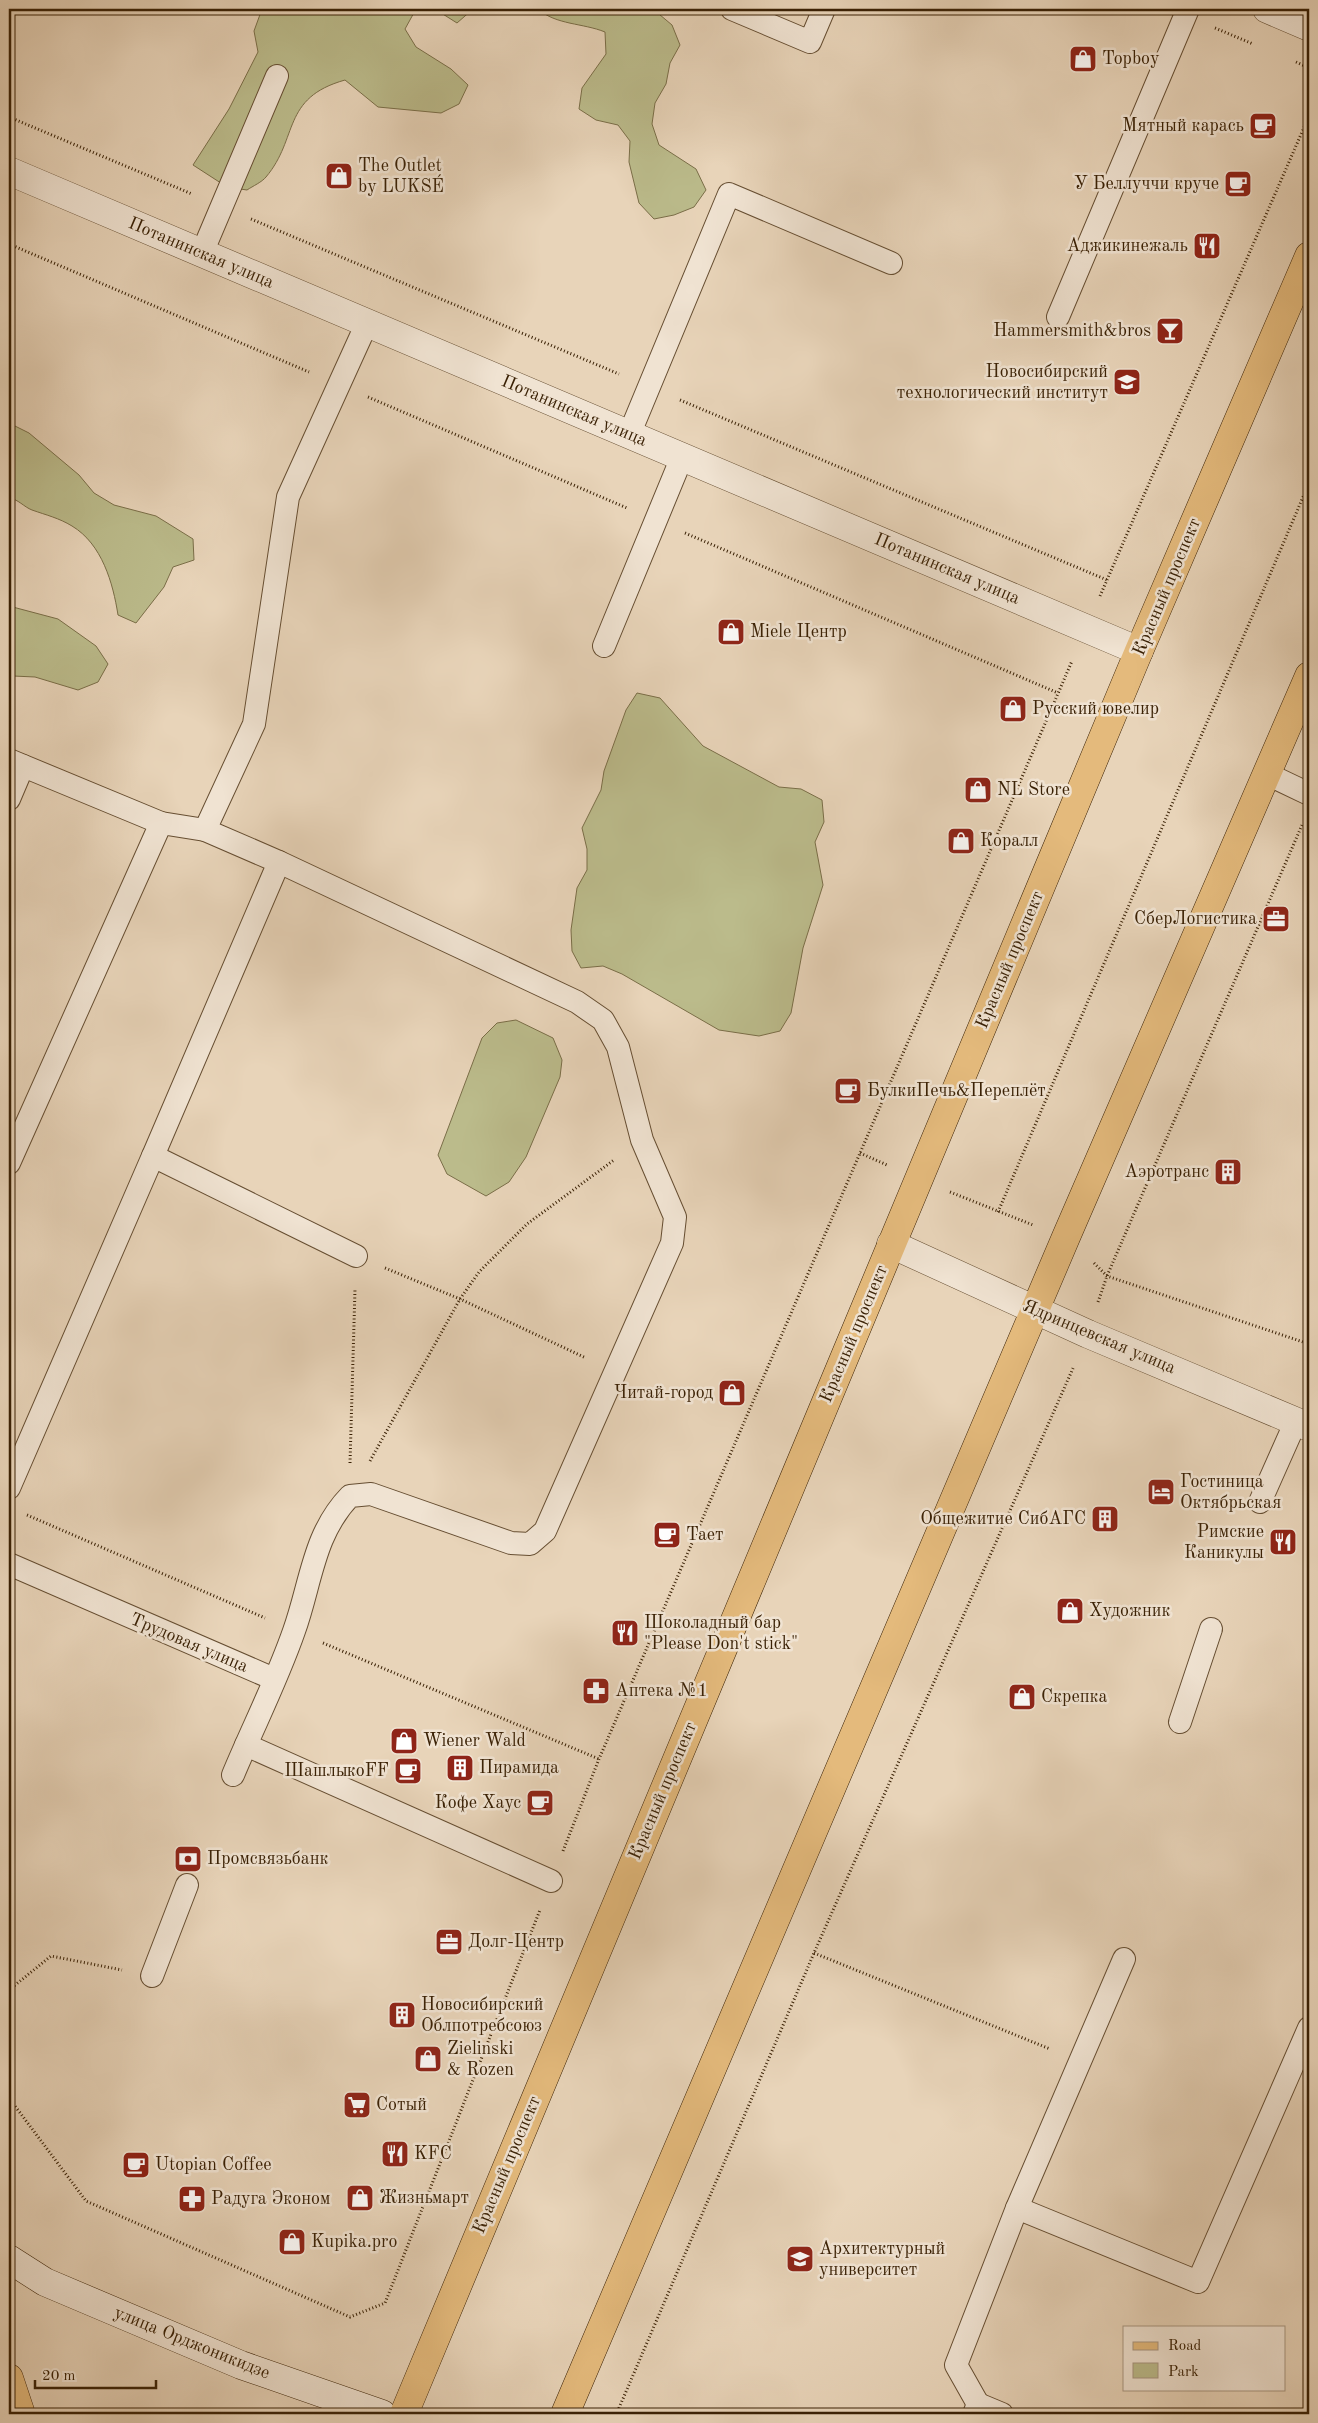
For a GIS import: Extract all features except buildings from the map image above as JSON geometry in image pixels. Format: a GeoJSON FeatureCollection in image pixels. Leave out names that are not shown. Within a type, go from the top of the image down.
{"type":"FeatureCollection","features":[{"type":"Feature","properties":{"kind":"main road","name":"Красный проспект"},"geometry":{"type":"LineString","coordinates":[[404,2414],[1139,651],[1309,256]]}},
{"type":"Feature","properties":{"kind":"main road"},"geometry":{"type":"LineString","coordinates":[[565,2414],[1070,1228],[1309,676]]}},
{"type":"Feature","properties":{"kind":"main road"},"geometry":{"type":"LineString","coordinates":[[9,2378],[19,2413]]}},
{"type":"Feature","properties":{"kind":"street"},"geometry":{"type":"LineString","coordinates":[[1267,9],[1309,27]]}},
{"type":"Feature","properties":{"kind":"street","name":"Потанинская улица"},"geometry":{"type":"LineString","coordinates":[[9,171],[1139,651]]}},
{"type":"Feature","properties":{"kind":"street","name":"Ядринцевская улица"},"geometry":{"type":"LineString","coordinates":[[891,1244],[1088,1334],[1303,1424]]}},
{"type":"Feature","properties":{"kind":"street","name":"улица Орджоникидзе"},"geometry":{"type":"LineString","coordinates":[[9,2259],[45,2282],[241,2365],[382,2414]]}},
{"type":"Feature","properties":{"kind":"lane"},"geometry":{"type":"LineString","coordinates":[[732,9],[810,42],[824,9]]}},
{"type":"Feature","properties":{"kind":"lane"},"geometry":{"type":"LineString","coordinates":[[1058,317],[1186,12]]}},
{"type":"Feature","properties":{"kind":"lane"},"geometry":{"type":"LineString","coordinates":[[202,253],[277,76]]}},
{"type":"Feature","properties":{"kind":"lane"},"geometry":{"type":"LineString","coordinates":[[629,435],[729,194],[891,263]]}},
{"type":"Feature","properties":{"kind":"lane"},"geometry":{"type":"LineString","coordinates":[[205,830],[254,724],[288,497],[367,324]]}},
{"type":"Feature","properties":{"kind":"lane"},"geometry":{"type":"LineString","coordinates":[[604,646],[682,457]]}},
{"type":"Feature","properties":{"kind":"lane"},"geometry":{"type":"LineString","coordinates":[[9,799],[16,763],[161,823],[205,830],[279,862],[577,1002],[603,1020],[618,1047],[642,1140],[676,1216],[672,1242],[545,1531],[530,1544],[512,1544],[370,1494],[350,1496],[338,1508],[312,1563],[294,1631],[233,1775]]}},
{"type":"Feature","properties":{"kind":"lane"},"geometry":{"type":"LineString","coordinates":[[1267,774],[1309,794]]}},
{"type":"Feature","properties":{"kind":"lane"},"geometry":{"type":"LineString","coordinates":[[9,1163],[161,823]]}},
{"type":"Feature","properties":{"kind":"lane"},"geometry":{"type":"LineString","coordinates":[[9,1488],[279,862]]}},
{"type":"Feature","properties":{"kind":"lane"},"geometry":{"type":"LineString","coordinates":[[153,1156],[356,1256]]}},
{"type":"Feature","properties":{"kind":"lane"},"geometry":{"type":"LineString","coordinates":[[1260,1502],[1303,1424]]}},
{"type":"Feature","properties":{"kind":"lane","name":"Трудовая улица"},"geometry":{"type":"LineString","coordinates":[[9,1564],[274,1679]]}},
{"type":"Feature","properties":{"kind":"lane"},"geometry":{"type":"LineString","coordinates":[[1180,1722],[1211,1629]]}},
{"type":"Feature","properties":{"kind":"lane"},"geometry":{"type":"LineString","coordinates":[[246,1745],[551,1881]]}},
{"type":"Feature","properties":{"kind":"lane"},"geometry":{"type":"LineString","coordinates":[[152,1976],[187,1885]]}},
{"type":"Feature","properties":{"kind":"lane"},"geometry":{"type":"LineString","coordinates":[[1002,2414],[976,2409],[956,2365],[1017,2208],[1124,1960]]}},
{"type":"Feature","properties":{"kind":"lane"},"geometry":{"type":"LineString","coordinates":[[1017,2208],[1198,2282],[1309,2028]]}},
{"type":"Feature","properties":{"kind":"path"},"geometry":{"type":"LineString","coordinates":[[1186,12],[1256,45]]}},
{"type":"Feature","properties":{"kind":"path"},"geometry":{"type":"LineString","coordinates":[[1292,60],[1309,68]]}},
{"type":"Feature","properties":{"kind":"path"},"geometry":{"type":"LineString","coordinates":[[1098,600],[1309,116]]}},
{"type":"Feature","properties":{"kind":"path"},"geometry":{"type":"LineString","coordinates":[[9,117],[1107,580]]}},
{"type":"Feature","properties":{"kind":"path"},"geometry":{"type":"LineString","coordinates":[[9,244],[1058,692]]}},
{"type":"Feature","properties":{"kind":"path"},"geometry":{"type":"LineString","coordinates":[[998,1212],[1309,483]]}},
{"type":"Feature","properties":{"kind":"path"},"geometry":{"type":"LineString","coordinates":[[9,2098],[86,2201],[350,2317],[385,2303],[599,1759],[1072,661]]}},
{"type":"Feature","properties":{"kind":"path"},"geometry":{"type":"LineString","coordinates":[[623,2414],[619,2408],[814,1953],[1088,1334],[1107,1276],[1305,818]]}},
{"type":"Feature","properties":{"kind":"path"},"geometry":{"type":"LineString","coordinates":[[350,1496],[392,1425],[460,1299],[479,1272],[527,1224],[642,1140]]}},
{"type":"Feature","properties":{"kind":"path"},"geometry":{"type":"LineString","coordinates":[[350,1496],[356,1256],[460,1299],[615,1372]]}},
{"type":"Feature","properties":{"kind":"path"},"geometry":{"type":"LineString","coordinates":[[814,1953],[1079,2061]]}},
{"type":"Feature","properties":{"kind":"path"},"geometry":{"type":"LineString","coordinates":[[9,1990],[51,1956],[152,1976]]}},
{"type":"Feature","properties":{"kind":"green space"},"geometry":{"type":"Polygon","coordinates":[[[262,9],[416,9],[405,29],[416,47],[451,69],[468,85],[459,104],[441,113],[378,107],[345,80],[325,88],[310,97],[301,108],[276,162],[264,179],[247,190],[227,187],[193,165],[229,109],[258,52],[254,31],[262,9]]]}},
{"type":"Feature","properties":{"kind":"green space"},"geometry":{"type":"Polygon","coordinates":[[[416,9],[473,9],[457,23],[438,11],[416,9]]]}},
{"type":"Feature","properties":{"kind":"green space"},"geometry":{"type":"Polygon","coordinates":[[[538,9],[653,9],[672,25],[680,45],[670,63],[666,84],[655,103],[652,124],[659,145],[696,169],[706,190],[694,207],[674,215],[654,219],[639,203],[629,162],[630,141],[618,125],[596,120],[579,109],[582,88],[606,54],[605,32],[561,21],[538,9]]]}},
{"type":"Feature","properties":{"kind":"green space"},"geometry":{"type":"Polygon","coordinates":[[[9,423],[29,433],[79,475],[94,493],[114,505],[156,516],[193,539],[194,560],[173,567],[164,587],[136,623],[118,615],[113,590],[104,565],[91,543],[82,534],[62,521],[32,510],[9,498],[9,423]]]}},
{"type":"Feature","properties":{"kind":"green space"},"geometry":{"type":"Polygon","coordinates":[[[9,606],[58,619],[96,646],[108,664],[98,682],[78,690],[35,677],[13,676],[9,673],[9,606]]]}},
{"type":"Feature","properties":{"kind":"green space"},"geometry":{"type":"Polygon","coordinates":[[[637,693],[660,698],[703,746],[779,787],[801,789],[822,800],[824,822],[815,842],[823,885],[803,948],[791,1013],[780,1031],[759,1036],[719,1030],[622,974],[603,966],[581,968],[572,951],[571,930],[577,888],[587,870],[587,849],[582,828],[601,790],[604,771],[626,710],[637,693]]]}},
{"type":"Feature","properties":{"kind":"green space"},"geometry":{"type":"Polygon","coordinates":[[[516,1020],[553,1038],[562,1060],[560,1077],[526,1157],[509,1182],[486,1196],[447,1174],[438,1155],[482,1038],[497,1023],[516,1020]]]}},
{"type":"Feature","properties":{"kind":"place","name":"Topboy"},"geometry":{"type":"Point","coordinates":[1083,59]}},
{"type":"Feature","properties":{"kind":"place","name":"Мятный карась"},"geometry":{"type":"Point","coordinates":[1263,126]}},
{"type":"Feature","properties":{"kind":"place","name":"The Outlet by LUKSÉ"},"geometry":{"type":"Point","coordinates":[339,176]}},
{"type":"Feature","properties":{"kind":"place","name":"У Беллуччи круче"},"geometry":{"type":"Point","coordinates":[1238,184]}},
{"type":"Feature","properties":{"kind":"place","name":"Аджикинежаль"},"geometry":{"type":"Point","coordinates":[1207,246]}},
{"type":"Feature","properties":{"kind":"place","name":"Hammersmith&bros"},"geometry":{"type":"Point","coordinates":[1170,331]}},
{"type":"Feature","properties":{"kind":"place","name":"Новосибирский технологический институт"},"geometry":{"type":"Point","coordinates":[1127,382]}},
{"type":"Feature","properties":{"kind":"place","name":"Miele Центр"},"geometry":{"type":"Point","coordinates":[731,632]}},
{"type":"Feature","properties":{"kind":"place","name":"Русский ювелир"},"geometry":{"type":"Point","coordinates":[1013,709]}},
{"type":"Feature","properties":{"kind":"place","name":"NL Store"},"geometry":{"type":"Point","coordinates":[978,790]}},
{"type":"Feature","properties":{"kind":"place","name":"Коралл"},"geometry":{"type":"Point","coordinates":[961,841]}},
{"type":"Feature","properties":{"kind":"place","name":"СберЛогистика"},"geometry":{"type":"Point","coordinates":[1276,919]}},
{"type":"Feature","properties":{"kind":"place","name":"БулкиПечь&Переплёт"},"geometry":{"type":"Point","coordinates":[848,1091]}},
{"type":"Feature","properties":{"kind":"place","name":"Аэротранс"},"geometry":{"type":"Point","coordinates":[1228,1172]}},
{"type":"Feature","properties":{"kind":"place","name":"Читай-город"},"geometry":{"type":"Point","coordinates":[732,1393]}},
{"type":"Feature","properties":{"kind":"place","name":"Гостиница Октябрьская"},"geometry":{"type":"Point","coordinates":[1161,1492]}},
{"type":"Feature","properties":{"kind":"place","name":"Общежитие СибАГС"},"geometry":{"type":"Point","coordinates":[1105,1519]}},
{"type":"Feature","properties":{"kind":"place","name":"Тает"},"geometry":{"type":"Point","coordinates":[667,1535]}},
{"type":"Feature","properties":{"kind":"place","name":"Римские Каникулы"},"geometry":{"type":"Point","coordinates":[1283,1542]}},
{"type":"Feature","properties":{"kind":"place","name":"Художник"},"geometry":{"type":"Point","coordinates":[1070,1611]}},
{"type":"Feature","properties":{"kind":"place","name":"Шоколадный бар \"Please Don't stick\""},"geometry":{"type":"Point","coordinates":[625,1633]}},
{"type":"Feature","properties":{"kind":"place","name":"Аптека №1"},"geometry":{"type":"Point","coordinates":[596,1691]}},
{"type":"Feature","properties":{"kind":"place","name":"Скрепка"},"geometry":{"type":"Point","coordinates":[1022,1697]}},
{"type":"Feature","properties":{"kind":"place","name":"Wiener Wald"},"geometry":{"type":"Point","coordinates":[404,1741]}},
{"type":"Feature","properties":{"kind":"place","name":"Пирамида"},"geometry":{"type":"Point","coordinates":[460,1768]}},
{"type":"Feature","properties":{"kind":"place","name":"ШашлыкoFF"},"geometry":{"type":"Point","coordinates":[408,1771]}},
{"type":"Feature","properties":{"kind":"place","name":"Кофе Хаус"},"geometry":{"type":"Point","coordinates":[540,1803]}},
{"type":"Feature","properties":{"kind":"place","name":"Промсвязьбанк"},"geometry":{"type":"Point","coordinates":[188,1859]}},
{"type":"Feature","properties":{"kind":"place","name":"Долг-Центр"},"geometry":{"type":"Point","coordinates":[449,1942]}},
{"type":"Feature","properties":{"kind":"place","name":"Новосибирский Облпотребсоюз"},"geometry":{"type":"Point","coordinates":[402,2015]}},
{"type":"Feature","properties":{"kind":"place","name":"Zielinski & Rozen"},"geometry":{"type":"Point","coordinates":[428,2059]}},
{"type":"Feature","properties":{"kind":"place","name":"Сотый"},"geometry":{"type":"Point","coordinates":[357,2105]}},
{"type":"Feature","properties":{"kind":"place","name":"KFC"},"geometry":{"type":"Point","coordinates":[395,2154]}},
{"type":"Feature","properties":{"kind":"place","name":"Utopian Coffee"},"geometry":{"type":"Point","coordinates":[136,2165]}},
{"type":"Feature","properties":{"kind":"place","name":"Жизньмарт"},"geometry":{"type":"Point","coordinates":[360,2198]}},
{"type":"Feature","properties":{"kind":"place","name":"Радуга Эконом"},"geometry":{"type":"Point","coordinates":[192,2199]}},
{"type":"Feature","properties":{"kind":"place","name":"Kupika.pro"},"geometry":{"type":"Point","coordinates":[292,2242]}},
{"type":"Feature","properties":{"kind":"place","name":"Архитектурный университет"},"geometry":{"type":"Point","coordinates":[800,2259]}}]}
